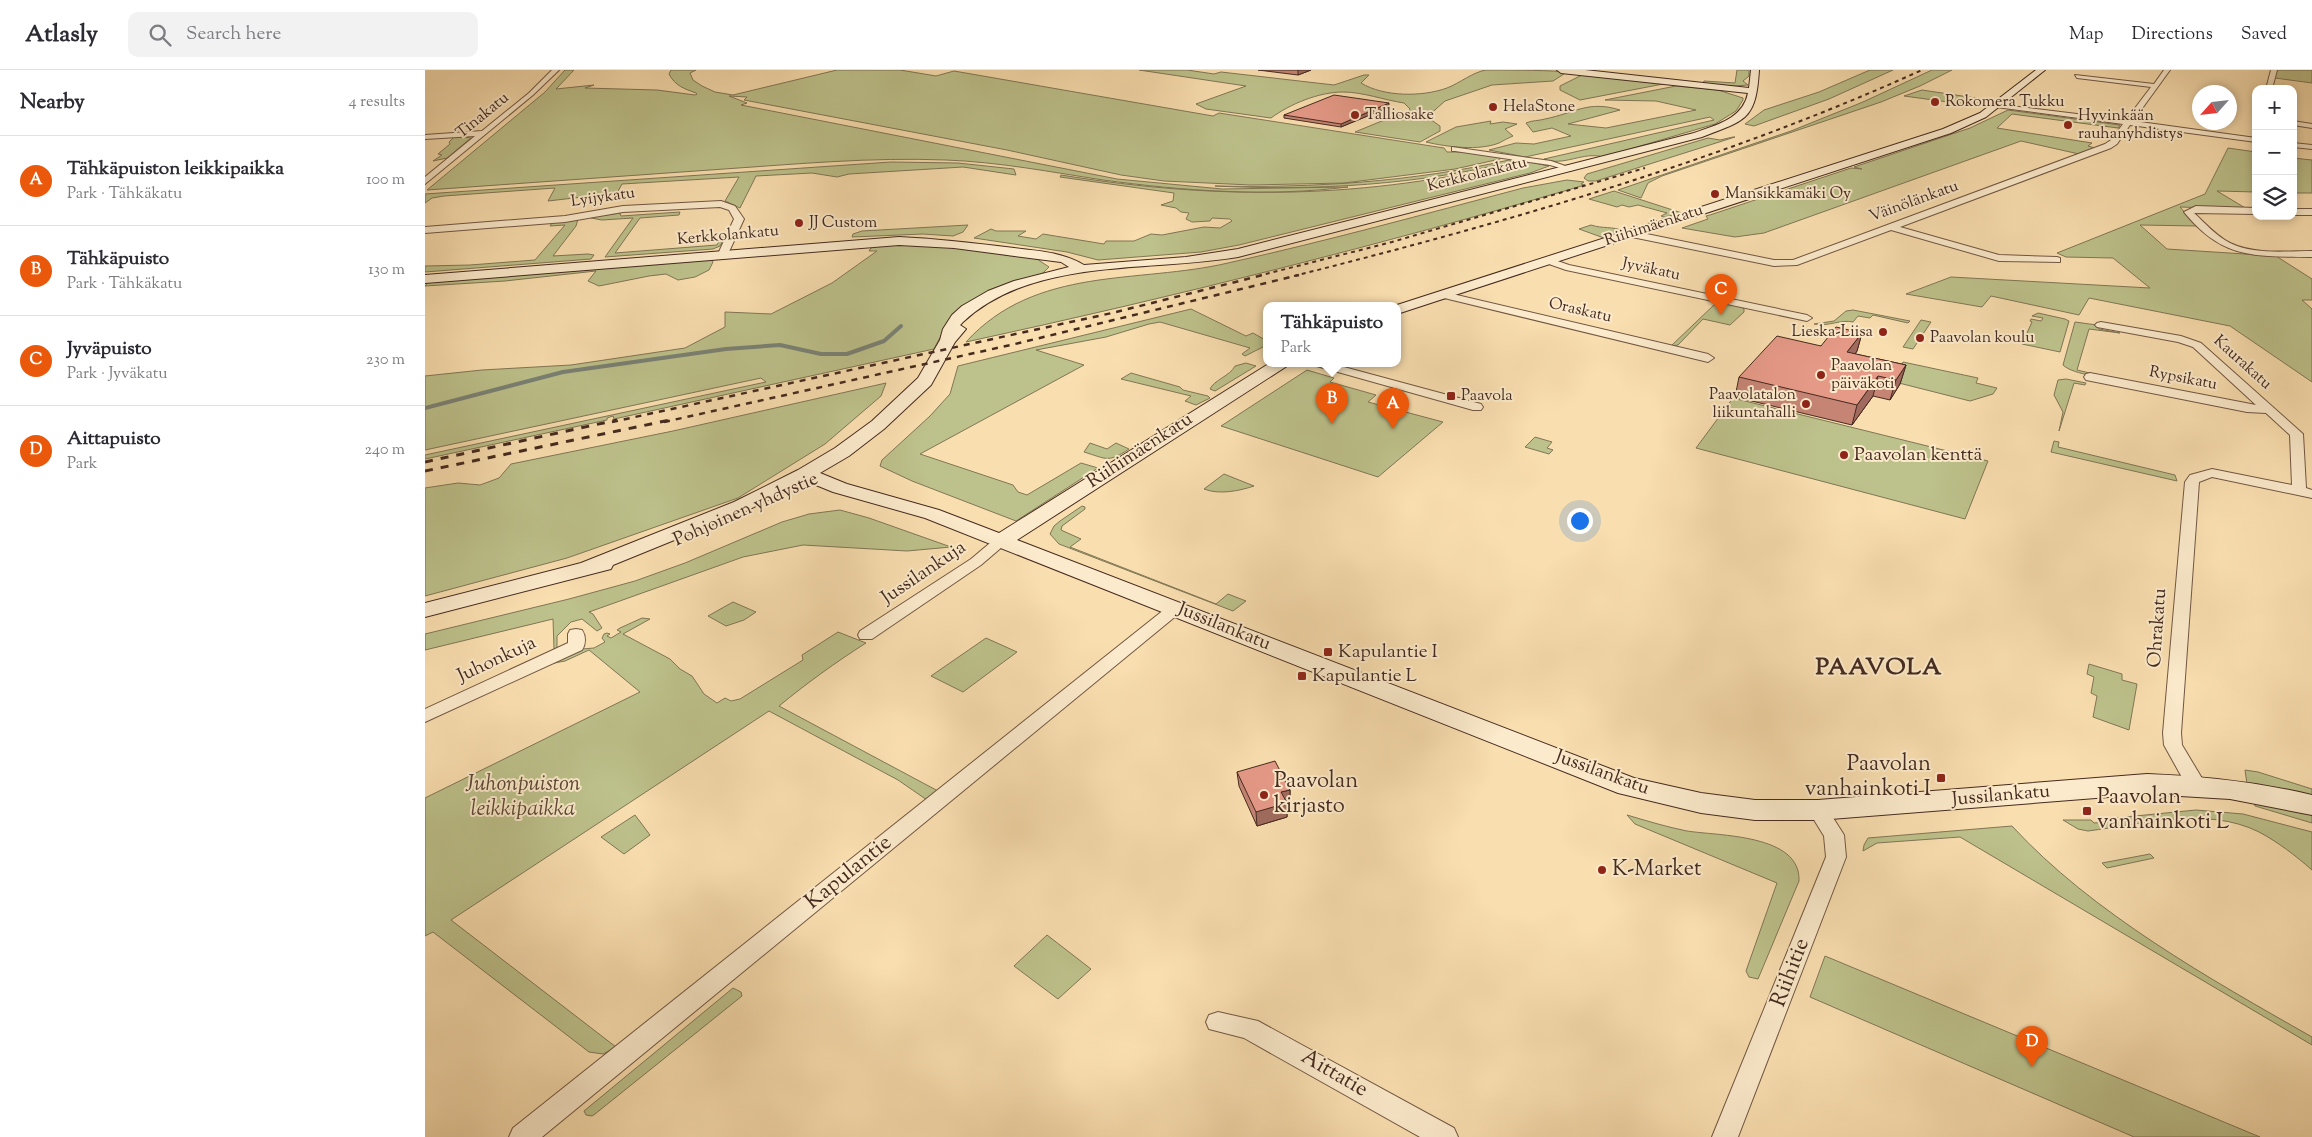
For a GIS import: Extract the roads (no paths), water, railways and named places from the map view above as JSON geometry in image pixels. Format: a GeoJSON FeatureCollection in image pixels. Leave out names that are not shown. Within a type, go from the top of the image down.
{"type":"FeatureCollection","features":[{"type":"Feature","properties":{"kind":"main road"},"geometry":{"type":"LineString","coordinates":[[1561,70],[1753,90]]}},
{"type":"Feature","properties":{"kind":"main road","name":"Kerkkolankatu"},"geometry":{"type":"LineString","coordinates":[[425,279],[899,241],[954,244],[1035,255],[1074,272],[1151,266],[1239,253],[1570,169],[1718,127],[1745,111],[1750,104],[1755,70]]}},
{"type":"Feature","properties":{"kind":"main road","name":"Riihimäenkatu"},"geometry":{"type":"LineString","coordinates":[[1401,309],[1947,131],[1978,118],[2041,70]]}},
{"type":"Feature","properties":{"kind":"main road","name":"Pohjoinen yhdystie"},"geometry":{"type":"LineString","coordinates":[[425,610],[589,567],[628,559],[719,526],[873,443],[900,420],[921,398],[925,391],[925,381],[947,340],[968,321],[1005,297],[1074,272]]}},
{"type":"Feature","properties":{"kind":"main road","name":"Riihimäenkatu"},"geometry":{"type":"LineString","coordinates":[[1001,541],[1194,416],[1274,367]]}},
{"type":"Feature","properties":{"kind":"main road","name":"Jussilankatu"},"geometry":{"type":"LineString","coordinates":[[820,472],[840,488],[932,514],[1628,786],[1701,804],[1755,810],[1818,810],[2147,784],[2196,785],[2265,794],[2312,805]]}},
{"type":"Feature","properties":{"kind":"street","name":"Tinakatu"},"geometry":{"type":"LineString","coordinates":[[425,181],[557,70]]}},
{"type":"Feature","properties":{"kind":"street","name":"Väinölänkatu"},"geometry":{"type":"LineString","coordinates":[[1632,234],[1775,263],[1789,264],[2108,146],[2114,142],[2126,123],[2167,70]]}},
{"type":"Feature","properties":{"kind":"street"},"geometry":{"type":"LineString","coordinates":[[2270,85],[2274,70]]}},
{"type":"Feature","properties":{"kind":"street"},"geometry":{"type":"LineString","coordinates":[[2077,76],[2156,86]]}},
{"type":"Feature","properties":{"kind":"street"},"geometry":{"type":"LineString","coordinates":[[1996,105],[2252,139]]}},
{"type":"Feature","properties":{"kind":"street"},"geometry":{"type":"LineString","coordinates":[[2297,123],[2312,126]]}},
{"type":"Feature","properties":{"kind":"street"},"geometry":{"type":"LineString","coordinates":[[425,136],[483,133]]}},
{"type":"Feature","properties":{"kind":"street"},"geometry":{"type":"LineString","coordinates":[[2297,145],[2311,145]]}},
{"type":"Feature","properties":{"kind":"street"},"geometry":{"type":"LineString","coordinates":[[1455,149],[1543,162],[1570,169]]}},
{"type":"Feature","properties":{"kind":"street","name":"Lyijykatu"},"geometry":{"type":"LineString","coordinates":[[425,230],[565,219],[623,209],[721,204],[732,208],[739,219],[723,254]]}},
{"type":"Feature","properties":{"kind":"street"},"geometry":{"type":"LineString","coordinates":[[2252,211],[2196,209],[2188,212],[2226,245],[2244,251],[2312,254]]}},
{"type":"Feature","properties":{"kind":"street"},"geometry":{"type":"LineString","coordinates":[[2297,212],[2312,212]]}},
{"type":"Feature","properties":{"kind":"street"},"geometry":{"type":"LineString","coordinates":[[1890,227],[1999,258],[2057,260]]}},
{"type":"Feature","properties":{"kind":"street","name":"Jyväkatu"},"geometry":{"type":"LineString","coordinates":[[1549,261],[1566,267],[1807,318]]}},
{"type":"Feature","properties":{"kind":"street","name":"Oraskatu"},"geometry":{"type":"LineString","coordinates":[[1444,295],[1708,358]]}},
{"type":"Feature","properties":{"kind":"street","name":"Kaurakatu"},"geometry":{"type":"LineString","coordinates":[[2101,324],[2191,342],[2296,434],[2306,492]]}},
{"type":"Feature","properties":{"kind":"street"},"geometry":{"type":"LineString","coordinates":[[1332,367],[1477,407]]}},
{"type":"Feature","properties":{"kind":"street","name":"Rypsikatu"},"geometry":{"type":"LineString","coordinates":[[2090,377],[2247,408],[2270,410]]}},
{"type":"Feature","properties":{"kind":"street","name":"Ohrakatu"},"geometry":{"type":"LineString","coordinates":[[2196,785],[2173,745],[2172,733],[2192,482],[2203,474],[2212,473],[2306,492]]}},
{"type":"Feature","properties":{"kind":"street","name":"Jussilankuja"},"geometry":{"type":"LineString","coordinates":[[866,635],[976,562],[1001,541]]}},
{"type":"Feature","properties":{"kind":"street","name":"Kapulantie"},"geometry":{"type":"LineString","coordinates":[[522,1137],[1176,608]]}},
{"type":"Feature","properties":{"kind":"street","name":"Juhonkuja"},"geometry":{"type":"LineString","coordinates":[[425,716],[577,646],[576,634]]}},
{"type":"Feature","properties":{"kind":"street","name":"Riihitie"},"geometry":{"type":"LineString","coordinates":[[1725,1137],[1836,858],[1834,834],[1818,810]]}},
{"type":"Feature","properties":{"kind":"street","name":"Aittatie"},"geometry":{"type":"LineString","coordinates":[[1218,1022],[1249,1028],[1445,1137]]}},
{"type":"Feature","properties":{"kind":"waterway"},"geometry":{"type":"LineString","coordinates":[[425,408],[563,372],[726,349],[780,345],[821,354],[847,354],[884,341],[901,326]]}},
{"type":"Feature","properties":{"kind":"railway"},"geometry":{"type":"LineString","coordinates":[[1294,276],[1454,234],[1613,187],[1769,133],[1846,103],[1922,70]]}},
{"type":"Feature","properties":{"kind":"railway"},"geometry":{"type":"LineString","coordinates":[[1258,276],[1392,242],[1645,168]]}},
{"type":"Feature","properties":{"kind":"railway"},"geometry":{"type":"LineString","coordinates":[[612,422],[1112,313],[1263,275]]}},
{"type":"Feature","properties":{"kind":"railway"},"geometry":{"type":"LineString","coordinates":[[664,422],[1015,344],[1299,275]]}},
{"type":"Feature","properties":{"kind":"railway"},"geometry":{"type":"LineString","coordinates":[[425,462],[617,420]]}},
{"type":"Feature","properties":{"kind":"railway"},"geometry":{"type":"LineString","coordinates":[[425,471],[670,420]]}},
{"type":"Feature","properties":{"kind":"place","name":"Rokomera Tukku"},"geometry":{"type":"Point","coordinates":[1935,102]}},
{"type":"Feature","properties":{"kind":"place","name":"HelaStone"},"geometry":{"type":"Point","coordinates":[1493,107]}},
{"type":"Feature","properties":{"kind":"place","name":"Talliosake"},"geometry":{"type":"Point","coordinates":[1355,115]}},
{"type":"Feature","properties":{"kind":"place","name":"Hyvinkään rauhanyhdistys"},"geometry":{"type":"Point","coordinates":[2068,125]}},
{"type":"Feature","properties":{"kind":"place","name":"Mansikkamäki Oy"},"geometry":{"type":"Point","coordinates":[1715,194]}},
{"type":"Feature","properties":{"kind":"place","name":"JJ Custom"},"geometry":{"type":"Point","coordinates":[799,223]}},
{"type":"Feature","properties":{"kind":"place","name":"Jyväpuisto"},"geometry":{"type":"Point","coordinates":[1721,315]}},
{"type":"Feature","properties":{"kind":"place","name":"Lieska-Liisa"},"geometry":{"type":"Point","coordinates":[1883,332]}},
{"type":"Feature","properties":{"kind":"place","name":"Paavolan koulu"},"geometry":{"type":"Point","coordinates":[1920,338]}},
{"type":"Feature","properties":{"kind":"place","name":"Paavolan päiväkoti"},"geometry":{"type":"Point","coordinates":[1821,375]}},
{"type":"Feature","properties":{"kind":"place","name":"Paavola"},"geometry":{"type":"Point","coordinates":[1451,396]}},
{"type":"Feature","properties":{"kind":"place","name":"Paavolatalon liikuntahalli"},"geometry":{"type":"Point","coordinates":[1806,404]}},
{"type":"Feature","properties":{"kind":"place","name":"Tähkäpuisto"},"geometry":{"type":"Point","coordinates":[1332,424]}},
{"type":"Feature","properties":{"kind":"place","name":"Tähkäpuiston leikkipaikka"},"geometry":{"type":"Point","coordinates":[1393,429]}},
{"type":"Feature","properties":{"kind":"place","name":"Paavolan kenttä"},"geometry":{"type":"Point","coordinates":[1844,455]}},
{"type":"Feature","properties":{"kind":"place","name":"Kapulantie I"},"geometry":{"type":"Point","coordinates":[1328,652]}},
{"type":"Feature","properties":{"kind":"place","name":"Kapulantie L"},"geometry":{"type":"Point","coordinates":[1302,676]}},
{"type":"Feature","properties":{"kind":"place","name":"Paavolan vanhainkoti I"},"geometry":{"type":"Point","coordinates":[1941,778]}},
{"type":"Feature","properties":{"kind":"place","name":"Paavolan kirjasto"},"geometry":{"type":"Point","coordinates":[1264,795]}},
{"type":"Feature","properties":{"kind":"place","name":"Paavolan vanhainkoti L"},"geometry":{"type":"Point","coordinates":[2087,811]}},
{"type":"Feature","properties":{"kind":"place","name":"K-Market"},"geometry":{"type":"Point","coordinates":[1602,870]}},
{"type":"Feature","properties":{"kind":"place","name":"Aittapuisto"},"geometry":{"type":"Point","coordinates":[2032,1067]}},
{"type":"Feature","properties":{"kind":"district","name":"PAAVOLA"},"geometry":{"type":"Point","coordinates":[1879,668]}},
{"type":"Feature","properties":{"kind":"park label","name":"Juhonpuiston leikkipaikka"},"geometry":{"type":"Point","coordinates":[523,798]}}]}
